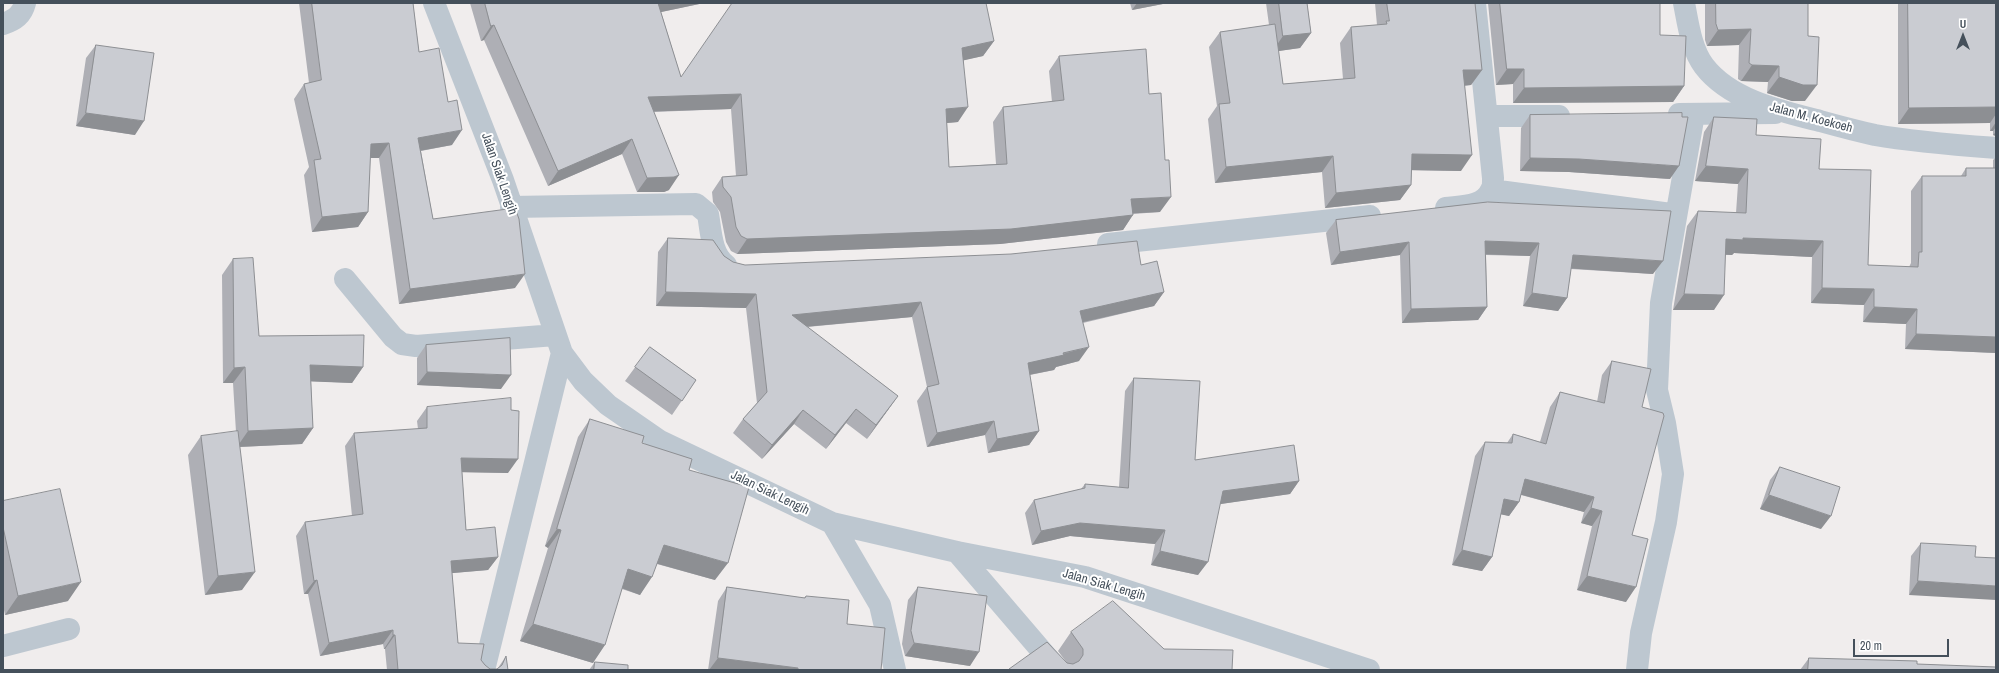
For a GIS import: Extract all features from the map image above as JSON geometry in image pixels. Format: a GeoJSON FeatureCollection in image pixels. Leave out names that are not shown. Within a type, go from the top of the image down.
{"type":"FeatureCollection","features":[{"type":"Feature","properties":{"kind":"street"},"geometry":{"type":"LineString","coordinates":[[3,24],[17,18],[23,11],[26,3]]}},
{"type":"Feature","properties":{"kind":"street","name":"Jalan Siak Lengih"},"geometry":{"type":"LineString","coordinates":[[434,3],[482,124],[559,344],[582,381],[608,404],[660,440],[832,523],[957,552],[1085,577],[1320,663],[1369,670]]}},
{"type":"Feature","properties":{"kind":"street"},"geometry":{"type":"LineString","coordinates":[[1424,210],[1472,205],[1484,199],[1491,190],[1494,178],[1475,3]]}},
{"type":"Feature","properties":{"kind":"street","name":"Jalan M. Koekoeh"},"geometry":{"type":"LineString","coordinates":[[1684,3],[1693,43],[1703,65],[1715,79],[1751,100],[1787,113],[1875,135],[1943,144],[1996,148]]}},
{"type":"Feature","properties":{"kind":"street"},"geometry":{"type":"LineString","coordinates":[[1663,114],[1787,113]]}},
{"type":"Feature","properties":{"kind":"street"},"geometry":{"type":"LineString","coordinates":[[1637,670],[1641,633],[1666,522],[1673,474],[1665,423],[1657,390],[1661,303],[1675,214],[1694,114]]}},
{"type":"Feature","properties":{"kind":"street"},"geometry":{"type":"LineString","coordinates":[[1488,116],[1575,115]]}},
{"type":"Feature","properties":{"kind":"street"},"geometry":{"type":"LineString","coordinates":[[1491,190],[1675,214]]}},
{"type":"Feature","properties":{"kind":"street"},"geometry":{"type":"LineString","coordinates":[[511,207],[696,204],[708,214],[713,243],[721,262],[727,266],[743,266]]}},
{"type":"Feature","properties":{"kind":"street"},"geometry":{"type":"LineString","coordinates":[[1087,246],[1393,214]]}},
{"type":"Feature","properties":{"kind":"street"},"geometry":{"type":"LineString","coordinates":[[345,279],[393,337],[402,344],[416,346],[559,344],[484,670]]}},
{"type":"Feature","properties":{"kind":"street"},"geometry":{"type":"LineString","coordinates":[[832,523],[880,605],[895,670]]}},
{"type":"Feature","properties":{"kind":"street"},"geometry":{"type":"LineString","coordinates":[[957,552],[1058,670]]}},
{"type":"Feature","properties":{"kind":"street"},"geometry":{"type":"LineString","coordinates":[[3,646],[69,629]]}},
{"type":"Feature","properties":{"kind":"building"},"geometry":{"type":"Polygon","coordinates":[[[312,3],[413,3],[419,52],[439,48],[448,102],[457,100],[462,130],[418,138],[433,219],[515,208],[519,219],[525,274],[410,289],[389,143],[371,144],[368,212],[322,217],[314,160],[321,159],[304,84],[321,80],[312,3]]]}},
{"type":"Feature","properties":{"kind":"building"},"geometry":{"type":"Polygon","coordinates":[[[485,3],[658,3],[681,77],[732,3],[986,3],[994,41],[962,48],[968,107],[946,109],[949,167],[1007,164],[1003,107],[1064,100],[1059,56],[1146,49],[1149,94],[1161,93],[1165,160],[1169,160],[1171,197],[1131,199],[1133,215],[1011,229],[747,239],[741,236],[736,227],[731,197],[723,187],[722,177],[747,175],[741,94],[648,97],[679,175],[674,177],[647,178],[632,139],[558,171],[494,25],[491,26],[485,3]]]}},
{"type":"Feature","properties":{"kind":"building"},"geometry":{"type":"Polygon","coordinates":[[[1279,3],[1307,3],[1311,33],[1283,36],[1279,3]]]}},
{"type":"Feature","properties":{"kind":"building"},"geometry":{"type":"Polygon","coordinates":[[[1387,3],[1475,3],[1482,70],[1463,70],[1472,155],[1412,154],[1411,185],[1336,193],[1333,156],[1226,167],[1219,104],[1230,103],[1220,32],[1275,24],[1283,84],[1355,78],[1351,27],[1387,24],[1386,21],[1389,21],[1387,3]]]}},
{"type":"Feature","properties":{"kind":"building"},"geometry":{"type":"Polygon","coordinates":[[[1500,3],[1660,3],[1660,35],[1686,36],[1684,86],[1524,88],[1524,69],[1507,69],[1500,3]]]}},
{"type":"Feature","properties":{"kind":"building"},"geometry":{"type":"Polygon","coordinates":[[[1716,3],[1808,3],[1808,36],[1819,37],[1817,85],[1803,85],[1779,77],[1779,66],[1752,65],[1749,63],[1751,29],[1718,30],[1716,24],[1716,3]]]}},
{"type":"Feature","properties":{"kind":"building"},"geometry":{"type":"Polygon","coordinates":[[[1908,3],[1996,3],[1996,107],[1909,108],[1908,3]]]}},
{"type":"Feature","properties":{"kind":"building"},"geometry":{"type":"Polygon","coordinates":[[[96,45],[154,53],[144,121],[86,113],[96,45]]]}},
{"type":"Feature","properties":{"kind":"building"},"geometry":{"type":"Polygon","coordinates":[[[1682,113],[1682,117],[1688,117],[1679,166],[1579,159],[1530,158],[1530,115],[1682,113]]]}},
{"type":"Feature","properties":{"kind":"building"},"geometry":{"type":"Polygon","coordinates":[[[1714,117],[1757,119],[1756,135],[1821,139],[1819,169],[1871,170],[1868,265],[1918,267],[1919,252],[1922,252],[1922,176],[1966,176],[1966,168],[1996,168],[1996,337],[1916,334],[1917,309],[1874,307],[1874,289],[1822,288],[1823,241],[1743,238],[1743,240],[1726,239],[1724,295],[1684,294],[1698,211],[1746,213],[1748,169],[1706,166],[1714,117]]]}},
{"type":"Feature","properties":{"kind":"building"},"geometry":{"type":"Polygon","coordinates":[[[1488,202],[1671,211],[1663,261],[1573,255],[1567,298],[1532,293],[1539,243],[1485,241],[1487,307],[1411,309],[1409,242],[1340,252],[1336,220],[1488,202]]]}},
{"type":"Feature","properties":{"kind":"building"},"geometry":{"type":"Polygon","coordinates":[[[668,238],[713,240],[724,256],[733,262],[745,265],[1011,254],[1137,241],[1141,265],[1157,261],[1164,292],[1080,311],[1089,347],[1063,353],[1064,355],[1028,363],[1039,431],[997,439],[994,421],[937,433],[927,387],[939,384],[921,302],[792,315],[898,396],[876,425],[856,409],[835,435],[803,410],[772,445],[743,419],[767,392],[756,294],[666,292],[668,238]]]}},
{"type":"Feature","properties":{"kind":"building"},"geometry":{"type":"Polygon","coordinates":[[[253,258],[259,336],[364,335],[363,367],[310,365],[313,428],[248,431],[245,367],[234,368],[233,259],[253,258]]]}},
{"type":"Feature","properties":{"kind":"building"},"geometry":{"type":"Polygon","coordinates":[[[510,338],[511,375],[427,372],[426,345],[510,338]]]}},
{"type":"Feature","properties":{"kind":"building"},"geometry":{"type":"Polygon","coordinates":[[[650,347],[696,380],[682,401],[635,367],[650,347]]]}},
{"type":"Feature","properties":{"kind":"building"},"geometry":{"type":"Polygon","coordinates":[[[1612,361],[1651,369],[1642,407],[1663,413],[1664,416],[1632,535],[1648,539],[1636,587],[1587,576],[1602,511],[1591,508],[1594,497],[1525,479],[1519,502],[1504,499],[1492,557],[1462,550],[1485,442],[1512,443],[1513,434],[1546,444],[1560,392],[1604,403],[1612,361]]]}},
{"type":"Feature","properties":{"kind":"building"},"geometry":{"type":"Polygon","coordinates":[[[1134,378],[1200,381],[1195,460],[1294,445],[1299,481],[1223,491],[1208,562],[1160,551],[1165,530],[1080,523],[1041,531],[1034,500],[1085,488],[1085,484],[1128,488],[1134,378]]]}},
{"type":"Feature","properties":{"kind":"building"},"geometry":{"type":"Polygon","coordinates":[[[511,398],[511,410],[519,411],[518,459],[461,458],[466,530],[495,527],[498,557],[451,561],[458,643],[484,644],[481,660],[485,665],[490,669],[497,669],[502,665],[506,656],[508,670],[398,670],[395,635],[393,635],[393,630],[329,643],[317,580],[314,581],[305,522],[363,514],[354,433],[427,428],[427,407],[511,398]]]}},
{"type":"Feature","properties":{"kind":"building"},"geometry":{"type":"Polygon","coordinates":[[[590,419],[644,436],[642,443],[692,459],[689,470],[749,487],[728,563],[664,545],[652,577],[628,569],[605,645],[533,624],[561,530],[557,529],[590,419]]]}},
{"type":"Feature","properties":{"kind":"building"},"geometry":{"type":"Polygon","coordinates":[[[238,431],[255,572],[218,576],[201,436],[238,431]]]}},
{"type":"Feature","properties":{"kind":"building"},"geometry":{"type":"Polygon","coordinates":[[[1780,467],[1840,487],[1831,516],[1769,495],[1780,467]]]}},
{"type":"Feature","properties":{"kind":"building"},"geometry":{"type":"Polygon","coordinates":[[[60,489],[81,582],[18,596],[3,527],[3,501],[60,489]]]}},
{"type":"Feature","properties":{"kind":"building"},"geometry":{"type":"Polygon","coordinates":[[[1921,543],[1976,546],[1975,557],[1996,558],[1996,586],[1918,581],[1921,543]]]}},
{"type":"Feature","properties":{"kind":"building"},"geometry":{"type":"Polygon","coordinates":[[[727,587],[805,598],[806,596],[849,600],[847,624],[885,628],[881,670],[798,670],[798,668],[718,658],[727,587]]]}},
{"type":"Feature","properties":{"kind":"building"},"geometry":{"type":"Polygon","coordinates":[[[918,587],[987,596],[979,652],[914,643],[911,631],[918,587]]]}},
{"type":"Feature","properties":{"kind":"building"},"geometry":{"type":"Polygon","coordinates":[[[1113,601],[1164,649],[1233,650],[1232,670],[1009,669],[1047,642],[1067,663],[1073,664],[1079,661],[1083,655],[1083,649],[1071,632],[1113,601]]]}},
{"type":"Feature","properties":{"kind":"building"},"geometry":{"type":"Polygon","coordinates":[[[1809,658],[1917,661],[1917,664],[1996,667],[1996,670],[1808,670],[1809,658]]]}},
{"type":"Feature","properties":{"kind":"building"},"geometry":{"type":"Polygon","coordinates":[[[595,662],[628,665],[628,670],[594,670],[595,662]]]}}]}
